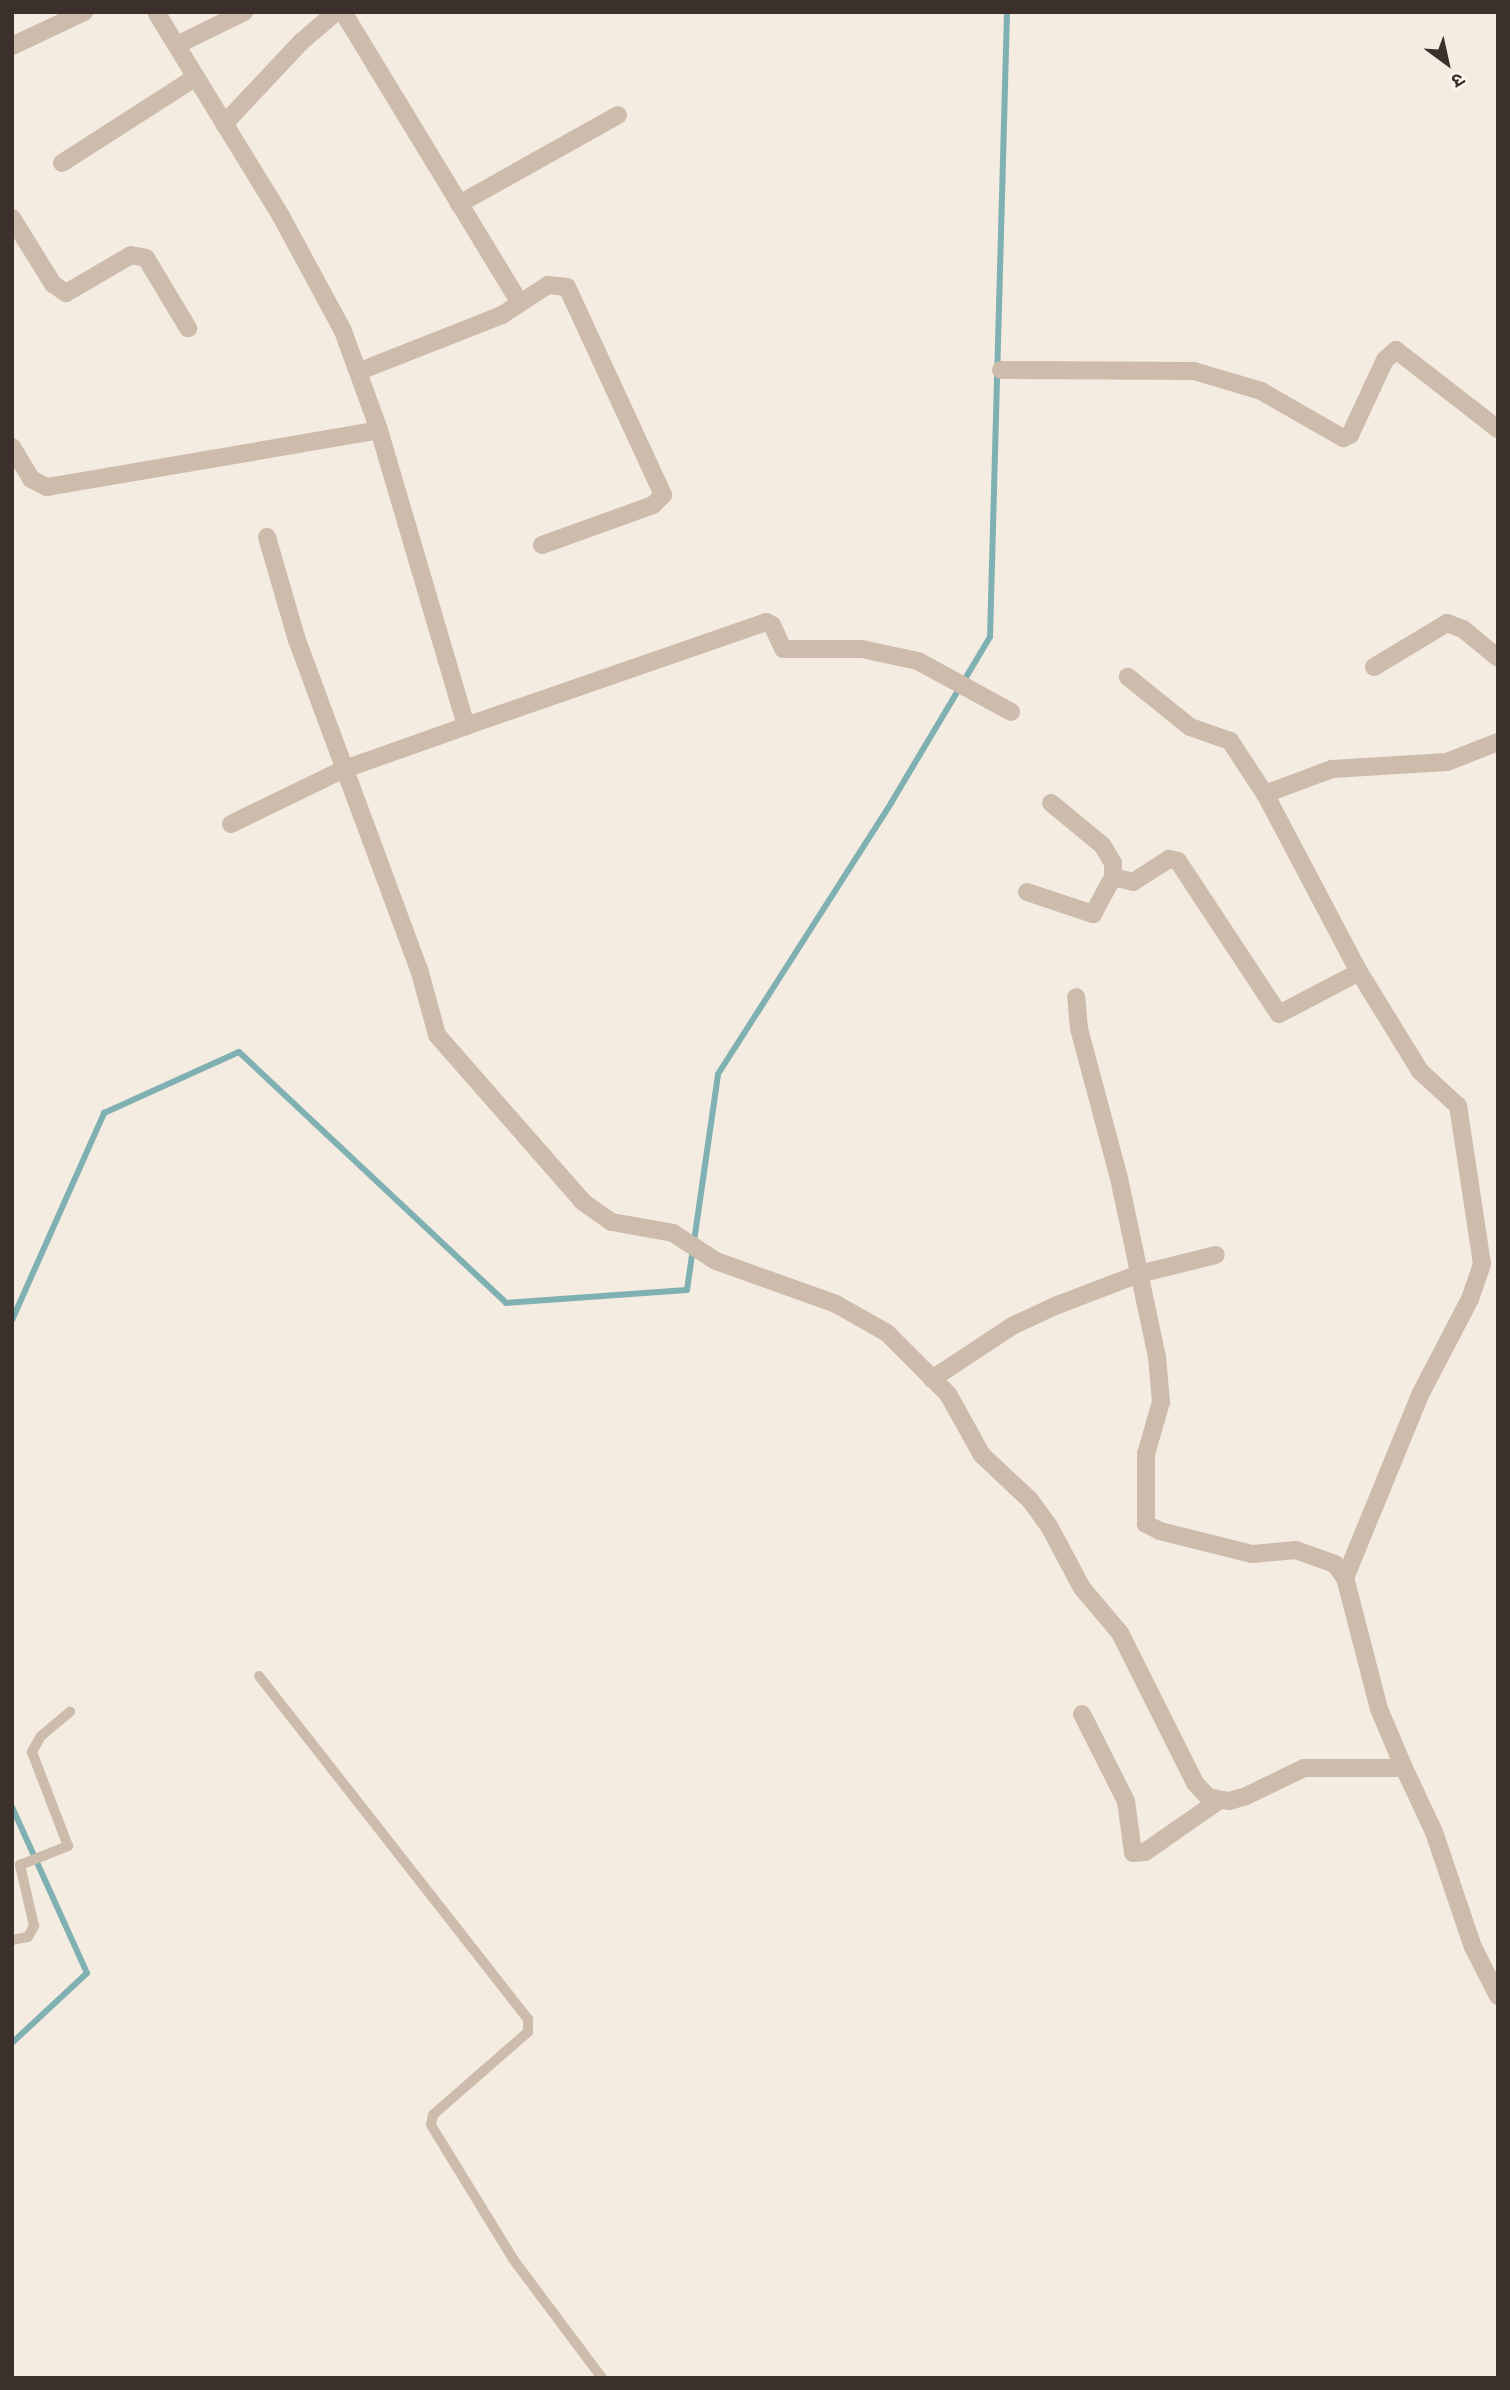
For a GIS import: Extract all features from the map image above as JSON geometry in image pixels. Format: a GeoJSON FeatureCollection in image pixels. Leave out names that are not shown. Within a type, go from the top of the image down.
{"type":"FeatureCollection","features":[{"type":"Feature","properties":{"kind":"street"},"geometry":{"type":"LineString","coordinates":[[12,46],[84,12]]}},
{"type":"Feature","properties":{"kind":"street"},"geometry":{"type":"LineString","coordinates":[[156,12],[319,284],[360,371],[466,726]]}},
{"type":"Feature","properties":{"kind":"street"},"geometry":{"type":"LineString","coordinates":[[177,45],[244,12]]}},
{"type":"Feature","properties":{"kind":"street"},"geometry":{"type":"LineString","coordinates":[[225,124],[310,32],[336,12]]}},
{"type":"Feature","properties":{"kind":"street"},"geometry":{"type":"LineString","coordinates":[[343,12],[519,301]]}},
{"type":"Feature","properties":{"kind":"street"},"geometry":{"type":"LineString","coordinates":[[62,163],[196,77]]}},
{"type":"Feature","properties":{"kind":"street"},"geometry":{"type":"LineString","coordinates":[[459,204],[618,115]]}},
{"type":"Feature","properties":{"kind":"street"},"geometry":{"type":"LineString","coordinates":[[12,218],[53,285],[66,293],[131,255],[146,258],[188,328]]}},
{"type":"Feature","properties":{"kind":"street"},"geometry":{"type":"LineString","coordinates":[[360,371],[502,315],[519,301],[558,283],[571,292],[663,495],[653,505],[542,545]]}},
{"type":"Feature","properties":{"kind":"street"},"geometry":{"type":"LineString","coordinates":[[1001,370],[1194,371],[1261,391],[1348,438],[1385,360],[1396,350],[1498,429]]}},
{"type":"Feature","properties":{"kind":"street"},"geometry":{"type":"LineString","coordinates":[[12,447],[31,479],[47,487],[379,430]]}},
{"type":"Feature","properties":{"kind":"street"},"geometry":{"type":"LineString","coordinates":[[267,537],[342,770],[419,969],[437,1035],[583,1202],[612,1222],[673,1233],[716,1261],[858,1314],[887,1334],[956,1404],[982,1455],[1030,1500],[1049,1526],[1082,1588],[1120,1633],[1200,1790],[1218,1801]]}},
{"type":"Feature","properties":{"kind":"street"},"geometry":{"type":"LineString","coordinates":[[231,824],[342,770],[766,622],[772,625],[783,649],[862,649],[918,661],[1011,712]]}},
{"type":"Feature","properties":{"kind":"street"},"geometry":{"type":"LineString","coordinates":[[1374,667],[1447,623],[1463,629],[1498,657]]}},
{"type":"Feature","properties":{"kind":"street"},"geometry":{"type":"LineString","coordinates":[[1128,677],[1190,727],[1227,737],[1265,794],[1359,972],[1420,1071],[1458,1106],[1482,1265],[1470,1298],[1421,1393],[1345,1578]]}},
{"type":"Feature","properties":{"kind":"street"},"geometry":{"type":"LineString","coordinates":[[1265,794],[1332,769],[1447,761],[1498,741]]}},
{"type":"Feature","properties":{"kind":"street"},"geometry":{"type":"LineString","coordinates":[[1027,892],[1093,914],[1113,877],[1113,863],[1102,845],[1051,803]]}},
{"type":"Feature","properties":{"kind":"street"},"geometry":{"type":"LineString","coordinates":[[1113,877],[1133,882],[1169,859],[1178,861],[1279,1014],[1359,972]]}},
{"type":"Feature","properties":{"kind":"street"},"geometry":{"type":"LineString","coordinates":[[1076,997],[1079,1029],[1157,1357],[1161,1402],[1146,1454],[1146,1524],[1160,1531],[1252,1554],[1315,1553],[1335,1564],[1345,1578],[1365,1665],[1404,1768],[1434,1832],[1473,1947],[1498,1996]]}},
{"type":"Feature","properties":{"kind":"street"},"geometry":{"type":"LineString","coordinates":[[932,1379],[1014,1325],[1139,1274],[1216,1255]]}},
{"type":"Feature","properties":{"kind":"street"},"geometry":{"type":"LineString","coordinates":[[1082,1714],[1126,1801],[1133,1853],[1145,1852],[1218,1801],[1246,1796],[1304,1768],[1404,1768]]}},
{"type":"Feature","properties":{"kind":"lane"},"geometry":{"type":"LineString","coordinates":[[260,1676],[528,2019],[528,2032],[433,2115],[431,2125],[513,2259],[602,2378]]}},
{"type":"Feature","properties":{"kind":"lane"},"geometry":{"type":"LineString","coordinates":[[12,1940],[33,1931],[19,1868],[28,1861],[66,1849],[67,1842],[32,1752],[41,1736],[70,1713]]}},
{"type":"Feature","properties":{"kind":"waterway"},"geometry":{"type":"LineString","coordinates":[[12,1320],[104,1113],[239,1052],[506,1303],[687,1290],[718,1074],[891,803],[990,637],[1007,12]]}},
{"type":"Feature","properties":{"kind":"waterway"},"geometry":{"type":"LineString","coordinates":[[12,1807],[87,1973],[12,2043]]}}]}
